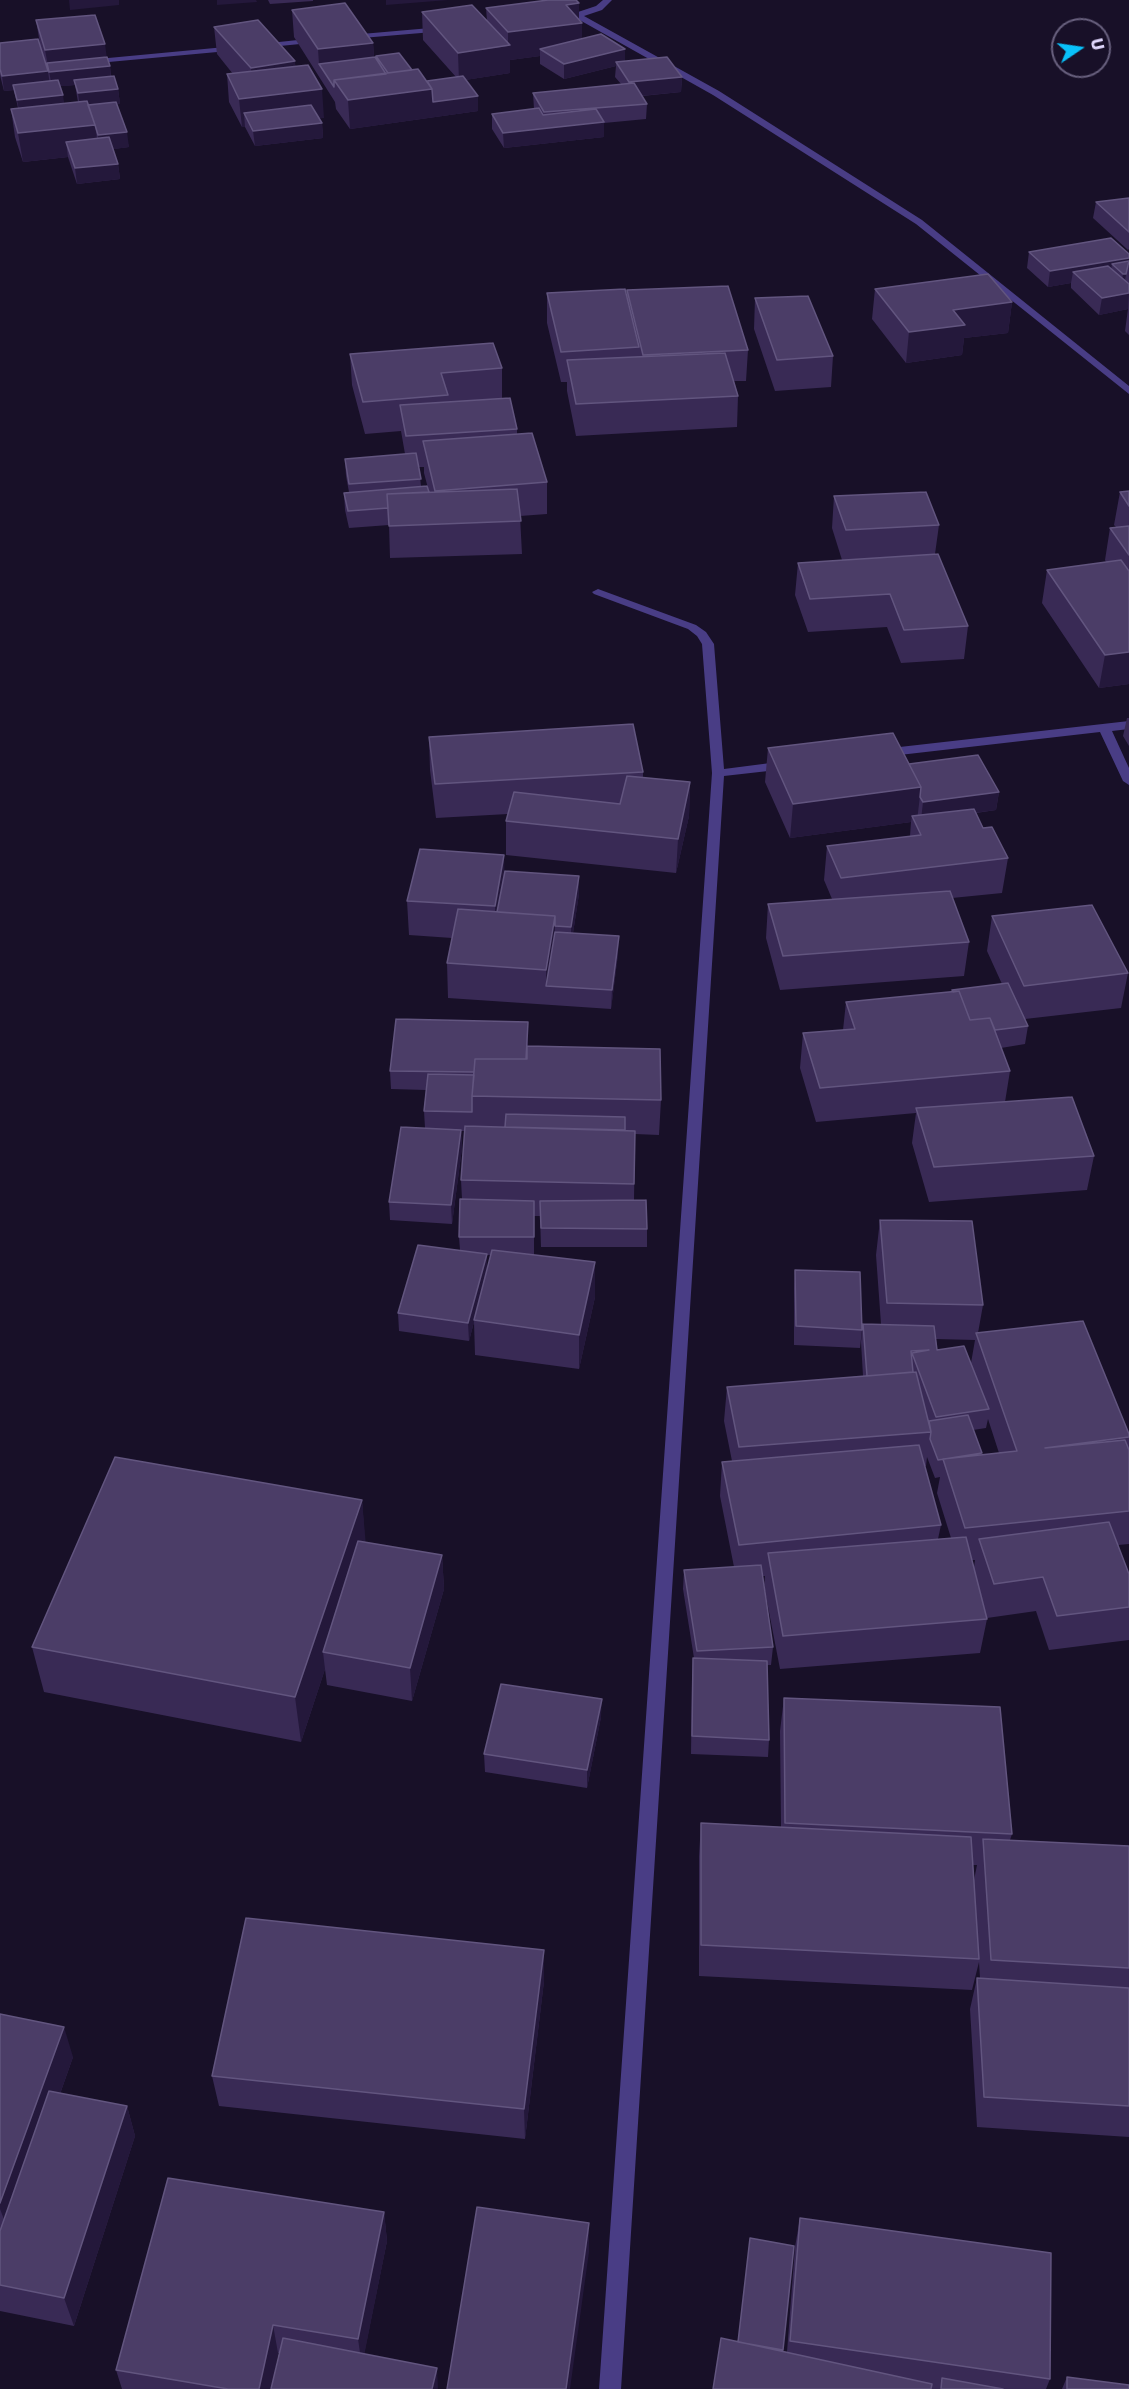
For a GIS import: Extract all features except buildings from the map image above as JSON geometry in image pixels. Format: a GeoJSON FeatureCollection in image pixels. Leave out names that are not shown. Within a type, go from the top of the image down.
{"type":"FeatureCollection","features":[{"type":"Feature","properties":{"kind":"street"},"geometry":{"type":"LineString","coordinates":[[550,0],[716,93],[919,222],[1129,391]]}},
{"type":"Feature","properties":{"kind":"street"},"geometry":{"type":"LineString","coordinates":[[565,17],[577,16],[599,8],[608,0]]}},
{"type":"Feature","properties":{"kind":"street"},"geometry":{"type":"LineString","coordinates":[[340,38],[447,28]]}},
{"type":"Feature","properties":{"kind":"street"},"geometry":{"type":"LineString","coordinates":[[79,62],[328,39]]}},
{"type":"Feature","properties":{"kind":"street"},"geometry":{"type":"LineString","coordinates":[[598,592],[692,627],[702,634],[708,644],[718,773],[610,2389]]}},
{"type":"Feature","properties":{"kind":"street"},"geometry":{"type":"LineString","coordinates":[[870,755],[1129,725]]}},
{"type":"Feature","properties":{"kind":"street"},"geometry":{"type":"LineString","coordinates":[[1104,727],[1129,781]]}},
{"type":"Feature","properties":{"kind":"street"},"geometry":{"type":"LineString","coordinates":[[718,773],[800,763]]}}]}
